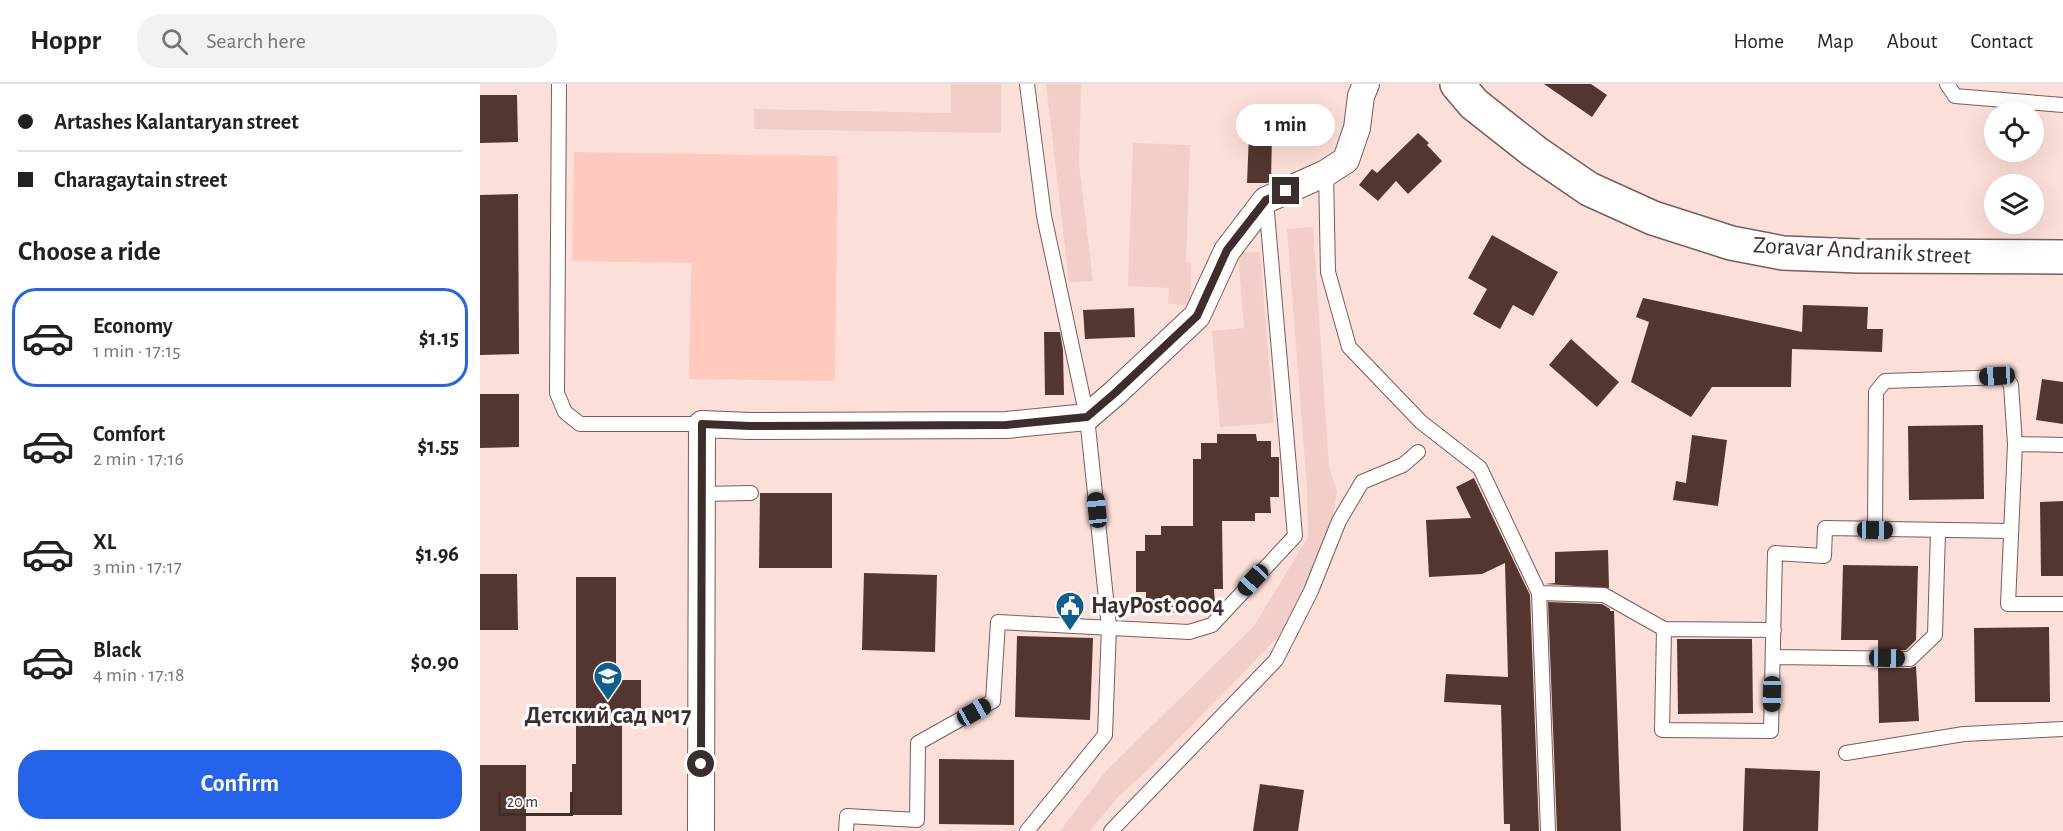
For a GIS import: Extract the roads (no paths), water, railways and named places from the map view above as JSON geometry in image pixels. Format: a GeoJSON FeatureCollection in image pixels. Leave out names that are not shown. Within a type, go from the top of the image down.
{"type":"FeatureCollection","features":[{"type":"Feature","properties":{"kind":"main road","name":"Zoravar Andranik street"},"geometry":{"type":"LineString","coordinates":[[1457,84],[1474,104],[1535,152],[1588,189],[1653,218],[1731,243],[1783,253],[1859,256],[2063,257]]}},
{"type":"Feature","properties":{"kind":"main road","name":"Zoravar Andranik street"},"geometry":{"type":"LineString","coordinates":[[1473,84],[1482,95],[1536,139],[1592,178],[1656,205],[1734,231],[1784,238],[1887,244],[2063,242]]}},
{"type":"Feature","properties":{"kind":"street"},"geometry":{"type":"LineString","coordinates":[[701,831],[702,424],[750,426],[1006,425],[1087,417],[1197,316],[1227,250],[1266,200],[1326,173],[1346,160],[1357,128],[1361,96],[1366,84]]}},
{"type":"Feature","properties":{"kind":"lane"},"geometry":{"type":"LineString","coordinates":[[559,84],[557,393],[565,412],[580,424],[702,424]]}},
{"type":"Feature","properties":{"kind":"lane"},"geometry":{"type":"LineString","coordinates":[[1027,84],[1044,216],[1087,417],[1110,627],[1105,735],[1028,831]]}},
{"type":"Feature","properties":{"kind":"lane"},"geometry":{"type":"LineString","coordinates":[[1947,84],[1955,96],[2063,105]]}},
{"type":"Feature","properties":{"kind":"lane"},"geometry":{"type":"LineString","coordinates":[[1326,173],[1328,272],[1349,347],[1421,422],[1480,468],[1539,592],[1548,831]]}},
{"type":"Feature","properties":{"kind":"lane"},"geometry":{"type":"LineString","coordinates":[[846,831],[847,816],[917,820],[918,743],[993,701],[998,622],[1190,632],[1212,625],[1294,536],[1266,200]]}},
{"type":"Feature","properties":{"kind":"lane"},"geometry":{"type":"LineString","coordinates":[[1875,530],[1876,392],[1885,381],[2006,377],[2011,385],[2015,444],[2008,604],[2063,604]]}},
{"type":"Feature","properties":{"kind":"lane"},"geometry":{"type":"LineString","coordinates":[[2015,444],[2063,445]]}},
{"type":"Feature","properties":{"kind":"lane"},"geometry":{"type":"LineString","coordinates":[[1111,831],[1276,660],[1311,591],[1339,521],[1362,482],[1402,465],[1418,452]]}},
{"type":"Feature","properties":{"kind":"lane"},"geometry":{"type":"LineString","coordinates":[[701,494],[751,493]]}},
{"type":"Feature","properties":{"kind":"lane"},"geometry":{"type":"LineString","coordinates":[[1664,629],[1662,730],[1771,731],[1775,553],[1824,556],[1825,528],[2011,531]]}},
{"type":"Feature","properties":{"kind":"lane"},"geometry":{"type":"LineString","coordinates":[[1773,657],[1910,659],[1935,634],[1938,531]]}},
{"type":"Feature","properties":{"kind":"lane"},"geometry":{"type":"LineString","coordinates":[[1539,592],[1604,595],[1664,629],[1774,630]]}},
{"type":"Feature","properties":{"kind":"lane"},"geometry":{"type":"LineString","coordinates":[[1846,753],[1964,734],[2063,729]]}},
{"type":"Feature","properties":{"kind":"place","name":"HayPost 0004"},"geometry":{"type":"Point","coordinates":[1070,632]}},
{"type":"Feature","properties":{"kind":"place","name":"Детский сад №17"},"geometry":{"type":"Point","coordinates":[608,702]}}]}
